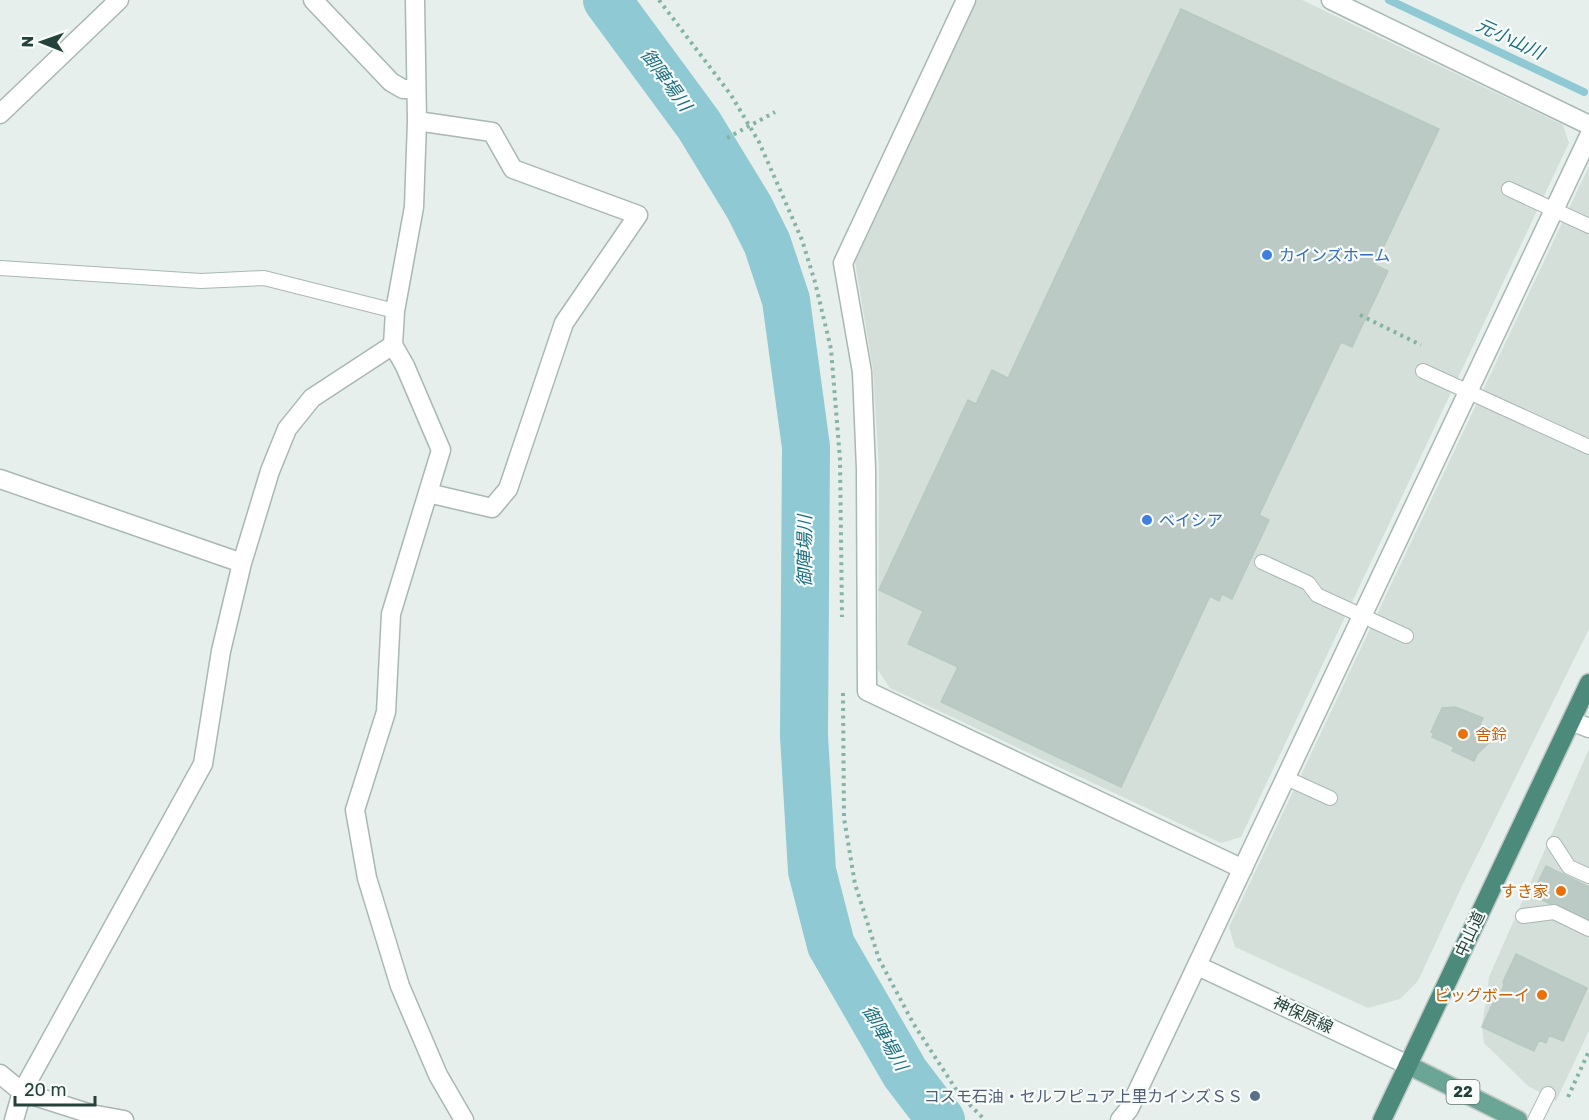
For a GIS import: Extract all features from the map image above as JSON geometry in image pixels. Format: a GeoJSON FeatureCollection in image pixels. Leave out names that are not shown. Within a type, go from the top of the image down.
{"type":"FeatureCollection","features":[{"type":"Feature","properties":{"kind":"highway","name":"中山道"},"geometry":{"type":"LineString","coordinates":[[1382,1120],[1589,683]]}},
{"type":"Feature","properties":{"kind":"main road","name":"22"},"geometry":{"type":"LineString","coordinates":[[1408,1065],[1518,1120]]}},
{"type":"Feature","properties":{"kind":"street"},"geometry":{"type":"LineString","coordinates":[[0,114],[119,0]]}},
{"type":"Feature","properties":{"kind":"street"},"geometry":{"type":"LineString","coordinates":[[313,0],[391,82],[403,89],[417,89]]}},
{"type":"Feature","properties":{"kind":"street"},"geometry":{"type":"LineString","coordinates":[[415,0],[417,121],[414,207],[395,311],[393,345],[405,366],[441,450],[391,614],[386,712],[355,810],[367,878],[400,987],[438,1075],[464,1120]]}},
{"type":"Feature","properties":{"kind":"street"},"geometry":{"type":"LineString","coordinates":[[966,0],[843,263],[862,372],[866,469],[867,691],[1243,869]]}},
{"type":"Feature","properties":{"kind":"street"},"geometry":{"type":"LineString","coordinates":[[1331,0],[1589,125]]}},
{"type":"Feature","properties":{"kind":"street"},"geometry":{"type":"LineString","coordinates":[[417,121],[492,132],[513,169],[638,215],[564,322],[508,489],[492,508],[428,494]]}},
{"type":"Feature","properties":{"kind":"street"},"geometry":{"type":"LineString","coordinates":[[1120,1120],[1129,1109],[1198,966],[1589,136]]}},
{"type":"Feature","properties":{"kind":"street"},"geometry":{"type":"LineString","coordinates":[[14,1120],[22,1092],[203,764],[221,651],[242,563],[270,471],[287,429],[312,398],[393,345]]}},
{"type":"Feature","properties":{"kind":"street"},"geometry":{"type":"LineString","coordinates":[[0,479],[242,563]]}},
{"type":"Feature","properties":{"kind":"street"},"geometry":{"type":"LineString","coordinates":[[1571,721],[1589,728]]}},
{"type":"Feature","properties":{"kind":"street","name":"神保原線"},"geometry":{"type":"LineString","coordinates":[[1198,966],[1408,1065]]}},
{"type":"Feature","properties":{"kind":"street"},"geometry":{"type":"LineString","coordinates":[[0,1074],[22,1092],[91,1114],[124,1120]]}},
{"type":"Feature","properties":{"kind":"lane"},"geometry":{"type":"LineString","coordinates":[[1509,189],[1589,226]]}},
{"type":"Feature","properties":{"kind":"lane"},"geometry":{"type":"LineString","coordinates":[[0,268],[201,280],[264,278],[395,311]]}},
{"type":"Feature","properties":{"kind":"lane"},"geometry":{"type":"LineString","coordinates":[[1423,371],[1589,447]]}},
{"type":"Feature","properties":{"kind":"lane"},"geometry":{"type":"LineString","coordinates":[[1262,562],[1308,583],[1317,595],[1406,636]]}},
{"type":"Feature","properties":{"kind":"lane"},"geometry":{"type":"LineString","coordinates":[[1286,778],[1330,798]]}},
{"type":"Feature","properties":{"kind":"lane"},"geometry":{"type":"LineString","coordinates":[[1554,844],[1569,867],[1589,876]]}},
{"type":"Feature","properties":{"kind":"lane"},"geometry":{"type":"LineString","coordinates":[[1523,916],[1554,912],[1589,929]]}},
{"type":"Feature","properties":{"kind":"lane"},"geometry":{"type":"LineString","coordinates":[[1536,1120],[1548,1094]]}},
{"type":"Feature","properties":{"kind":"path"},"geometry":{"type":"LineString","coordinates":[[659,0],[731,95],[774,174]]}},
{"type":"Feature","properties":{"kind":"path"},"geometry":{"type":"LineString","coordinates":[[727,138],[775,111]]}},
{"type":"Feature","properties":{"kind":"path"},"geometry":{"type":"LineString","coordinates":[[1360,315],[1421,345]]}},
{"type":"Feature","properties":{"kind":"path"},"geometry":{"type":"LineString","coordinates":[[1568,1099],[1589,1051]]}},
{"type":"Feature","properties":{"kind":"shaded area"},"geometry":{"type":"Polygon","coordinates":[[[977,0],[1302,0],[1563,125],[1569,143],[1241,837],[1221,843],[890,688],[878,670],[879,468],[873,370],[855,262],[977,0]]]}},
{"type":"Feature","properties":{"kind":"shaded area"},"geometry":{"type":"Polygon","coordinates":[[[1589,166],[1589,629],[1461,888],[1418,981],[1400,999],[1368,1008],[1235,947],[1229,927],[1589,166]]]}},
{"type":"Feature","properties":{"kind":"shaded area"},"geometry":{"type":"Polygon","coordinates":[[[1589,749],[1589,1031],[1556,1101],[1528,1086],[1484,1043],[1482,1027],[1489,977],[1589,749]]]}},
{"type":"Feature","properties":{"kind":"building"},"geometry":{"type":"Polygon","coordinates":[[[1181,9],[1439,129],[1375,265],[1388,271],[1352,347],[1341,342],[1259,515],[1269,520],[1232,599],[1222,594],[1219,601],[1210,596],[1121,787],[941,702],[958,667],[908,644],[923,611],[879,590],[968,400],[976,404],[992,370],[1008,378],[1181,9]]]}},
{"type":"Feature","properties":{"kind":"building","name":"舎鈴"},"geometry":{"type":"Polygon","coordinates":[[[1455,707],[1483,718],[1480,724],[1502,739],[1501,741],[1494,738],[1477,754],[1474,761],[1452,751],[1454,747],[1432,737],[1434,733],[1431,732],[1442,708],[1455,707]]]}},
{"type":"Feature","properties":{"kind":"building","name":"すき家"},"geometry":{"type":"Polygon","coordinates":[[[1546,866],[1589,887],[1589,923],[1532,895],[1546,866]]]}},
{"type":"Feature","properties":{"kind":"building","name":"ビッグボーイ"},"geometry":{"type":"Polygon","coordinates":[[[1516,954],[1587,988],[1563,1041],[1549,1035],[1546,1043],[1539,1040],[1534,1051],[1482,1027],[1493,1003],[1496,1004],[1516,954]]]}},
{"type":"Feature","properties":{"kind":"waterway","name":"御陣場川"},"geometry":{"type":"LineString","coordinates":[[607,0],[699,125],[749,207],[767,243],[786,300],[806,447],[804,736],[812,871],[831,945],[905,1073],[941,1120]]}},
{"type":"Feature","properties":{"kind":"waterway","name":"元小山川"},"geometry":{"type":"LineString","coordinates":[[1389,0],[1584,92]]}},
{"type":"Feature","properties":{"kind":"place","name":"カインズホーム"},"geometry":{"type":"Point","coordinates":[1267,255]}},
{"type":"Feature","properties":{"kind":"place","name":"ベイシア"},"geometry":{"type":"Point","coordinates":[1147,520]}},
{"type":"Feature","properties":{"kind":"place","name":"舎鈴"},"geometry":{"type":"Point","coordinates":[1463,734]}},
{"type":"Feature","properties":{"kind":"place","name":"すき家"},"geometry":{"type":"Point","coordinates":[1561,891]}},
{"type":"Feature","properties":{"kind":"place","name":"ビッグボーイ"},"geometry":{"type":"Point","coordinates":[1542,995]}},
{"type":"Feature","properties":{"kind":"place","name":"コスモ石油・セルフピュア上里カインズＳＳ"},"geometry":{"type":"Point","coordinates":[1255,1096]}}]}
